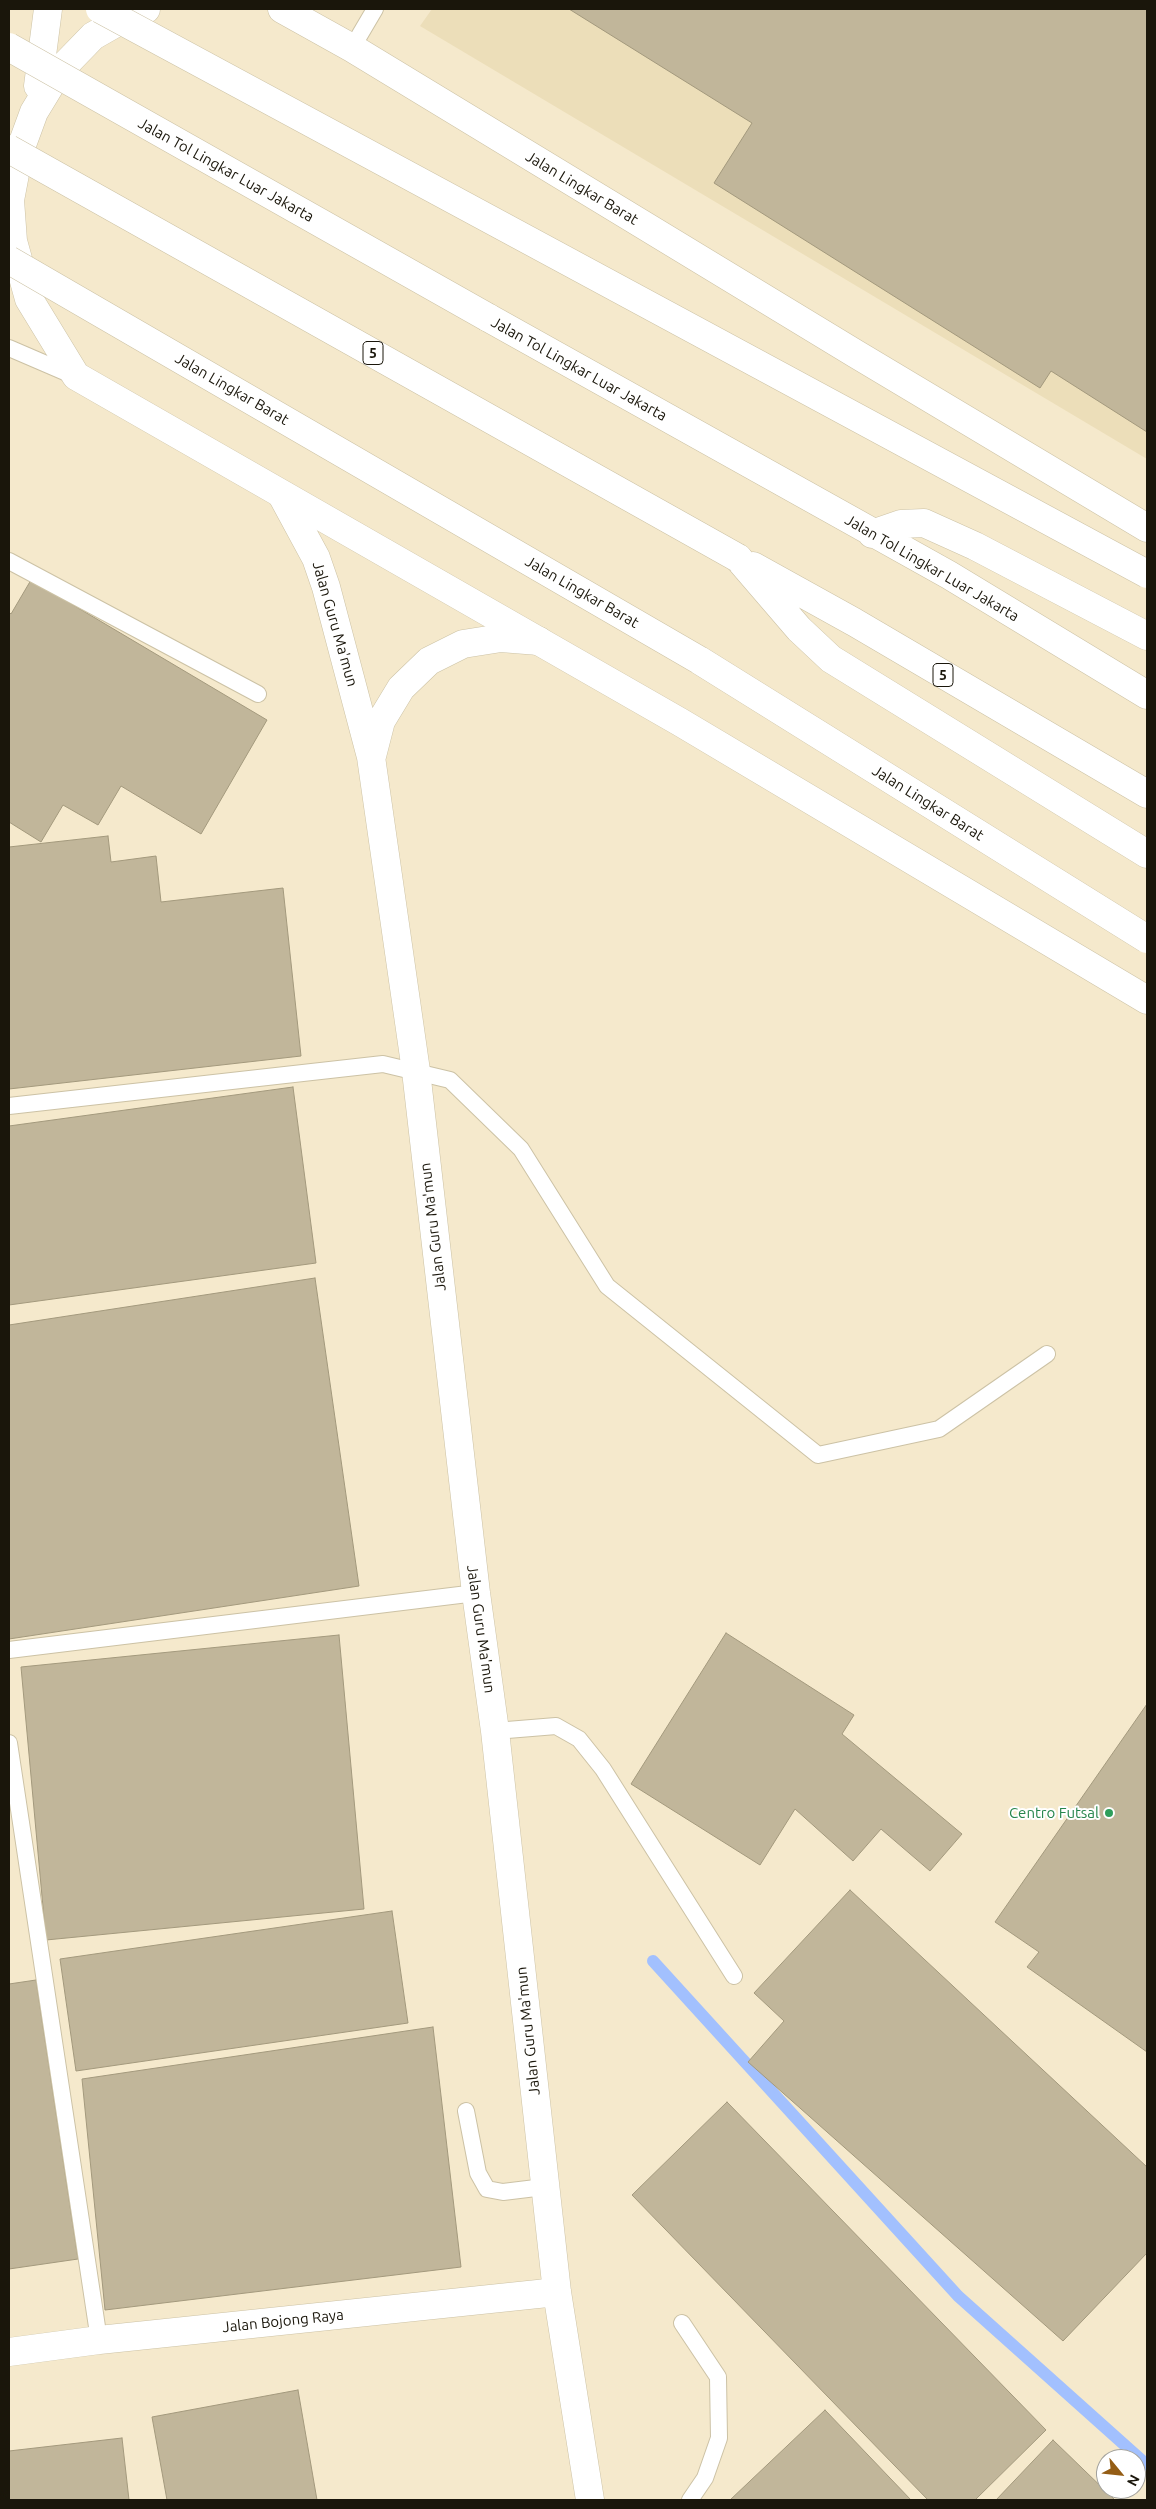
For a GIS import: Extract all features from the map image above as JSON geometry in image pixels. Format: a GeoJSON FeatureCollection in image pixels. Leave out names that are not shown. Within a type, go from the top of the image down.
{"type":"FeatureCollection","features":[{"type":"Feature","properties":{"kind":"main road"},"geometry":{"type":"LineString","coordinates":[[34,112],[48,9]]}},
{"type":"Feature","properties":{"kind":"main road"},"geometry":{"type":"LineString","coordinates":[[100,9],[1147,574]]}},
{"type":"Feature","properties":{"kind":"main road"},"geometry":{"type":"LineString","coordinates":[[146,9],[135,12],[93,36],[59,70],[34,112],[19,153],[10,200],[13,241],[29,299],[76,376],[283,497],[539,641],[837,814],[1147,1000]]}},
{"type":"Feature","properties":{"kind":"main road","name":"Jalan Lingkar Barat"},"geometry":{"type":"LineString","coordinates":[[282,9],[352,48],[1147,528]]}},
{"type":"Feature","properties":{"kind":"main road"},"geometry":{"type":"LineString","coordinates":[[315,9],[326,34]]}},
{"type":"Feature","properties":{"kind":"main road","name":"Jalan Tol Lingkar Luar Jakarta"},"geometry":{"type":"LineString","coordinates":[[9,48],[872,534],[949,575],[1147,695]]}},
{"type":"Feature","properties":{"kind":"main road","name":"5"},"geometry":{"type":"LineString","coordinates":[[9,149],[862,627],[1147,794]]}},
{"type":"Feature","properties":{"kind":"main road","name":"Jalan Lingkar Barat"},"geometry":{"type":"LineString","coordinates":[[9,260],[700,660],[1147,939]]}},
{"type":"Feature","properties":{"kind":"main road","name":"Jalan Guru Ma'mun"},"geometry":{"type":"LineString","coordinates":[[283,497],[316,558],[326,587],[372,757],[416,1071],[476,1593],[495,1731],[557,2292],[590,2500]]}},
{"type":"Feature","properties":{"kind":"main road"},"geometry":{"type":"LineString","coordinates":[[872,534],[901,524],[924,523],[975,546],[1147,636]]}},
{"type":"Feature","properties":{"kind":"main road"},"geometry":{"type":"LineString","coordinates":[[738,558],[799,630],[831,659],[1147,854]]}},
{"type":"Feature","properties":{"kind":"main road","name":"Jalan Guru Ma'mun"},"geometry":{"type":"LineString","coordinates":[[372,757],[381,721],[391,704],[401,688],[429,662],[463,644],[501,638],[539,641]]}},
{"type":"Feature","properties":{"kind":"main road","name":"Jalan Bojong Raya"},"geometry":{"type":"LineString","coordinates":[[9,2352],[99,2340],[557,2292]]}},
{"type":"Feature","properties":{"kind":"lane"},"geometry":{"type":"LineString","coordinates":[[352,48],[375,9]]}},
{"type":"Feature","properties":{"kind":"lane"},"geometry":{"type":"LineString","coordinates":[[9,348],[76,376]]}},
{"type":"Feature","properties":{"kind":"lane"},"geometry":{"type":"LineString","coordinates":[[9,562],[258,694]]}},
{"type":"Feature","properties":{"kind":"lane"},"geometry":{"type":"LineString","coordinates":[[9,1106],[383,1064],[450,1080],[521,1148],[607,1286],[818,1455],[939,1429],[1047,1354]]}},
{"type":"Feature","properties":{"kind":"lane"},"geometry":{"type":"LineString","coordinates":[[9,1650],[476,1593]]}},
{"type":"Feature","properties":{"kind":"lane"},"geometry":{"type":"LineString","coordinates":[[495,1731],[556,1726],[579,1739],[603,1769],[734,1976]]}},
{"type":"Feature","properties":{"kind":"lane"},"geometry":{"type":"LineString","coordinates":[[9,1743],[99,2340]]}},
{"type":"Feature","properties":{"kind":"lane"},"geometry":{"type":"LineString","coordinates":[[466,2111],[478,2173],[487,2189],[503,2192],[544,2187]]}},
{"type":"Feature","properties":{"kind":"lane"},"geometry":{"type":"LineString","coordinates":[[682,2323],[718,2377],[719,2438],[705,2478],[690,2500]]}},
{"type":"Feature","properties":{"kind":"shaded area"},"geometry":{"type":"Polygon","coordinates":[[[432,9],[1147,9],[1147,459],[420,26],[432,9]]]}},
{"type":"Feature","properties":{"kind":"building"},"geometry":{"type":"Polygon","coordinates":[[[569,9],[1147,9],[1147,432],[1051,371],[1040,388],[714,183],[752,123],[569,9]]]}},
{"type":"Feature","properties":{"kind":"building"},"geometry":{"type":"Polygon","coordinates":[[[31,580],[267,720],[201,834],[121,786],[98,825],[63,805],[41,842],[9,822],[9,612],[11,614],[31,580]]]}},
{"type":"Feature","properties":{"kind":"building"},"geometry":{"type":"Polygon","coordinates":[[[108,836],[111,862],[156,856],[161,902],[283,888],[301,1056],[9,1089],[9,847],[108,836]]]}},
{"type":"Feature","properties":{"kind":"building"},"geometry":{"type":"Polygon","coordinates":[[[293,1087],[316,1263],[9,1305],[9,1126],[293,1087]]]}},
{"type":"Feature","properties":{"kind":"building"},"geometry":{"type":"Polygon","coordinates":[[[315,1278],[359,1586],[9,1639],[9,1325],[315,1278]]]}},
{"type":"Feature","properties":{"kind":"building"},"geometry":{"type":"Polygon","coordinates":[[[726,1633],[854,1715],[842,1734],[962,1834],[930,1871],[881,1829],[853,1861],[795,1809],[760,1865],[631,1784],[726,1633]]]}},
{"type":"Feature","properties":{"kind":"building"},"geometry":{"type":"Polygon","coordinates":[[[339,1635],[364,1909],[46,1940],[21,1667],[339,1635]]]}},
{"type":"Feature","properties":{"kind":"building","name":"Centro Futsal"},"geometry":{"type":"Polygon","coordinates":[[[1147,1704],[1147,2052],[1027,1967],[1039,1952],[995,1922],[1147,1704]]]}},
{"type":"Feature","properties":{"kind":"building"},"geometry":{"type":"Polygon","coordinates":[[[850,1890],[1147,2167],[1147,2253],[1063,2341],[748,2062],[784,2021],[754,1993],[850,1890]]]}},
{"type":"Feature","properties":{"kind":"building"},"geometry":{"type":"Polygon","coordinates":[[[392,1911],[408,2023],[76,2071],[60,1959],[392,1911]]]}},
{"type":"Feature","properties":{"kind":"building"},"geometry":{"type":"Polygon","coordinates":[[[36,1980],[78,2259],[9,2269],[9,1984],[36,1980]]]}},
{"type":"Feature","properties":{"kind":"building"},"geometry":{"type":"Polygon","coordinates":[[[433,2027],[461,2267],[105,2310],[82,2079],[433,2027]]]}},
{"type":"Feature","properties":{"kind":"building"},"geometry":{"type":"Polygon","coordinates":[[[727,2102],[1046,2430],[975,2500],[928,2500],[632,2195],[727,2102]]]}},
{"type":"Feature","properties":{"kind":"building"},"geometry":{"type":"Polygon","coordinates":[[[298,2390],[317,2500],[167,2500],[152,2417],[298,2390]]]}},
{"type":"Feature","properties":{"kind":"building"},"geometry":{"type":"Polygon","coordinates":[[[825,2410],[911,2500],[730,2500],[825,2410]]]}},
{"type":"Feature","properties":{"kind":"building"},"geometry":{"type":"Polygon","coordinates":[[[122,2438],[129,2500],[9,2500],[9,2451],[122,2438]]]}},
{"type":"Feature","properties":{"kind":"building"},"geometry":{"type":"Polygon","coordinates":[[[1053,2440],[1096,2482],[1096,2499],[1115,2500],[996,2500],[1053,2440]]]}},
{"type":"Feature","properties":{"kind":"waterway"},"geometry":{"type":"LineString","coordinates":[[653,1961],[958,2296],[1147,2465]]}},
{"type":"Feature","properties":{"kind":"place","name":"Centro Futsal"},"geometry":{"type":"Point","coordinates":[1109,1813]}}]}
